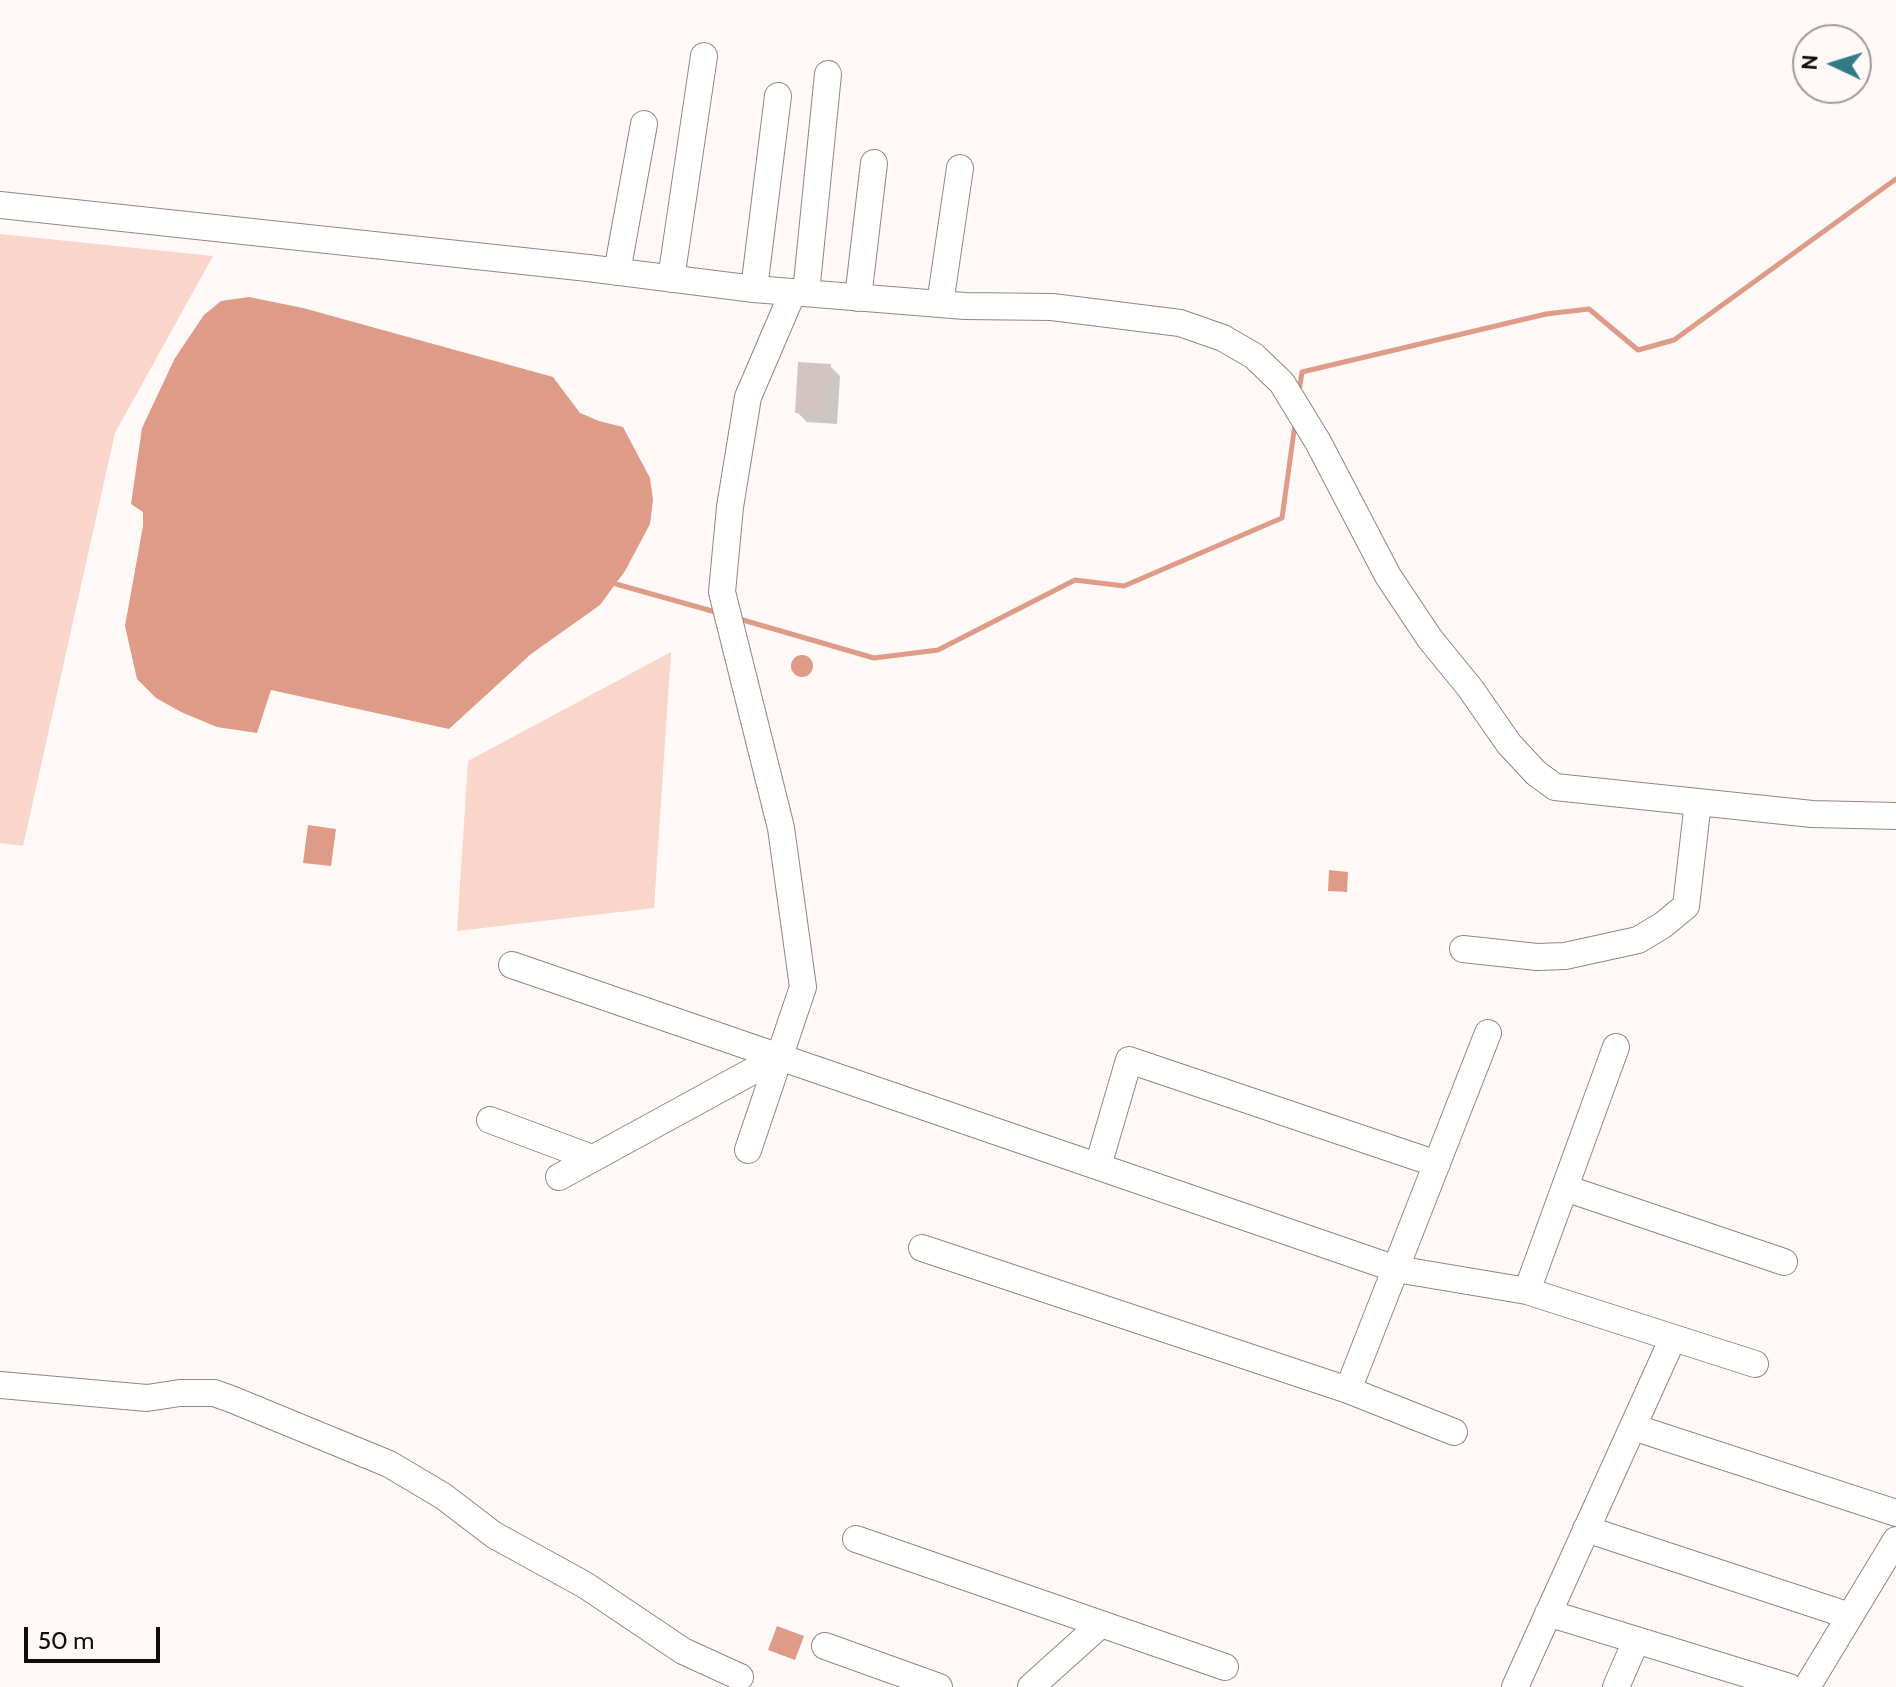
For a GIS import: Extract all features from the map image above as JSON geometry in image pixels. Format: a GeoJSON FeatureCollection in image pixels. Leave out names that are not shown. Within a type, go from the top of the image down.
{"type":"FeatureCollection","features":[{"type":"Feature","properties":{"kind":"street"},"geometry":{"type":"LineString","coordinates":[[671,279],[704,56]]}},
{"type":"Feature","properties":{"kind":"street"},"geometry":{"type":"LineString","coordinates":[[748,1150],[803,987],[781,828],[722,592],[730,507],[748,397],[799,293],[828,74]]}},
{"type":"Feature","properties":{"kind":"street"},"geometry":{"type":"LineString","coordinates":[[754,289],[778,96]]}},
{"type":"Feature","properties":{"kind":"street"},"geometry":{"type":"LineString","coordinates":[[617,272],[644,124]]}},
{"type":"Feature","properties":{"kind":"street"},"geometry":{"type":"LineString","coordinates":[[858,298],[874,163]]}},
{"type":"Feature","properties":{"kind":"street"},"geometry":{"type":"LineString","coordinates":[[940,304],[960,168]]}},
{"type":"Feature","properties":{"kind":"street"},"geometry":{"type":"LineString","coordinates":[[0,205],[754,289],[940,304],[1052,307],[1180,323],[1223,338],[1254,356],[1282,383],[1318,442],[1388,576],[1430,639],[1470,688],[1509,744],[1536,773],[1555,787],[1812,814],[1896,816]]}},
{"type":"Feature","properties":{"kind":"street"},"geometry":{"type":"LineString","coordinates":[[1463,949],[1537,957],[1565,956],[1638,940],[1663,925],[1686,906],[1698,802]]}},
{"type":"Feature","properties":{"kind":"street"},"geometry":{"type":"LineString","coordinates":[[512,965],[1396,1269],[1527,1291],[1755,1364]]}},
{"type":"Feature","properties":{"kind":"street"},"geometry":{"type":"LineString","coordinates":[[1348,1390],[1488,1033]]}},
{"type":"Feature","properties":{"kind":"street"},"geometry":{"type":"LineString","coordinates":[[1527,1291],[1616,1047]]}},
{"type":"Feature","properties":{"kind":"street"},"geometry":{"type":"LineString","coordinates":[[559,1177],[780,1056]]}},
{"type":"Feature","properties":{"kind":"street"},"geometry":{"type":"LineString","coordinates":[[1098,1166],[1129,1060],[1437,1164]]}},
{"type":"Feature","properties":{"kind":"street"},"geometry":{"type":"LineString","coordinates":[[490,1120],[592,1158]]}},
{"type":"Feature","properties":{"kind":"street"},"geometry":{"type":"LineString","coordinates":[[1565,1188],[1784,1262]]}},
{"type":"Feature","properties":{"kind":"street"},"geometry":{"type":"LineString","coordinates":[[922,1248],[1348,1390],[1454,1432]]}},
{"type":"Feature","properties":{"kind":"street"},"geometry":{"type":"LineString","coordinates":[[1515,1687],[1673,1338]]}},
{"type":"Feature","properties":{"kind":"street"},"geometry":{"type":"LineString","coordinates":[[0,1385],[147,1398],[180,1393],[214,1393],[231,1399],[389,1464],[443,1496],[494,1535],[585,1585],[683,1651],[740,1677]]}},
{"type":"Feature","properties":{"kind":"street"},"geometry":{"type":"LineString","coordinates":[[1633,1427],[1896,1513]]}},
{"type":"Feature","properties":{"kind":"street"},"geometry":{"type":"LineString","coordinates":[[1586,1529],[1850,1616]]}},
{"type":"Feature","properties":{"kind":"street"},"geometry":{"type":"LineString","coordinates":[[856,1539],[1225,1667]]}},
{"type":"Feature","properties":{"kind":"street"},"geometry":{"type":"LineString","coordinates":[[1807,1687],[1896,1540]]}},
{"type":"Feature","properties":{"kind":"street"},"geometry":{"type":"LineString","coordinates":[[1548,1613],[1789,1687]]}},
{"type":"Feature","properties":{"kind":"street"},"geometry":{"type":"LineString","coordinates":[[1031,1687],[1101,1624]]}},
{"type":"Feature","properties":{"kind":"street"},"geometry":{"type":"LineString","coordinates":[[1616,1687],[1636,1641]]}},
{"type":"Feature","properties":{"kind":"street"},"geometry":{"type":"LineString","coordinates":[[825,1646],[939,1687]]}},
{"type":"Feature","properties":{"kind":"shaded area"},"geometry":{"type":"Polygon","coordinates":[[[0,234],[213,256],[115,433],[23,846],[0,843],[0,234]]]}},
{"type":"Feature","properties":{"kind":"shaded area"},"geometry":{"type":"Polygon","coordinates":[[[249,297],[303,308],[553,377],[580,413],[623,427],[650,478],[653,500],[650,524],[625,571],[600,605],[531,654],[449,729],[271,690],[257,733],[217,727],[156,698],[137,679],[125,626],[143,526],[143,512],[131,504],[142,428],[175,358],[204,315],[221,301],[249,297]]]}},
{"type":"Feature","properties":{"kind":"shaded area"},"geometry":{"type":"Polygon","coordinates":[[[671,652],[654,908],[457,931],[468,761],[671,652]]]}},
{"type":"Feature","properties":{"kind":"shaded area"},"geometry":{"type":"Polygon","coordinates":[[[802,655],[810,658],[813,666],[810,674],[802,677],[794,674],[791,666],[794,658],[802,655]]]}},
{"type":"Feature","properties":{"kind":"shaded area"},"geometry":{"type":"Polygon","coordinates":[[[308,825],[336,829],[331,866],[303,863],[308,825]]]}},
{"type":"Feature","properties":{"kind":"shaded area"},"geometry":{"type":"Polygon","coordinates":[[[1329,870],[1348,872],[1347,892],[1328,891],[1329,870]]]}},
{"type":"Feature","properties":{"kind":"shaded area"},"geometry":{"type":"Polygon","coordinates":[[[777,1626],[804,1636],[795,1660],[768,1650],[777,1626]]]}},
{"type":"Feature","properties":{"kind":"building"},"geometry":{"type":"Polygon","coordinates":[[[798,362],[831,364],[828,415],[795,413],[798,362]]]}},
{"type":"Feature","properties":{"kind":"waterway"},"geometry":{"type":"LineString","coordinates":[[1299,391],[1302,372],[1546,314],[1589,309],[1638,350],[1674,340],[1896,179]]}},
{"type":"Feature","properties":{"kind":"waterway"},"geometry":{"type":"LineString","coordinates":[[736,618],[874,658],[938,650],[1075,580],[1124,586],[1282,518],[1295,424]]}},
{"type":"Feature","properties":{"kind":"waterway"},"geometry":{"type":"LineString","coordinates":[[616,584],[719,613]]}}]}
